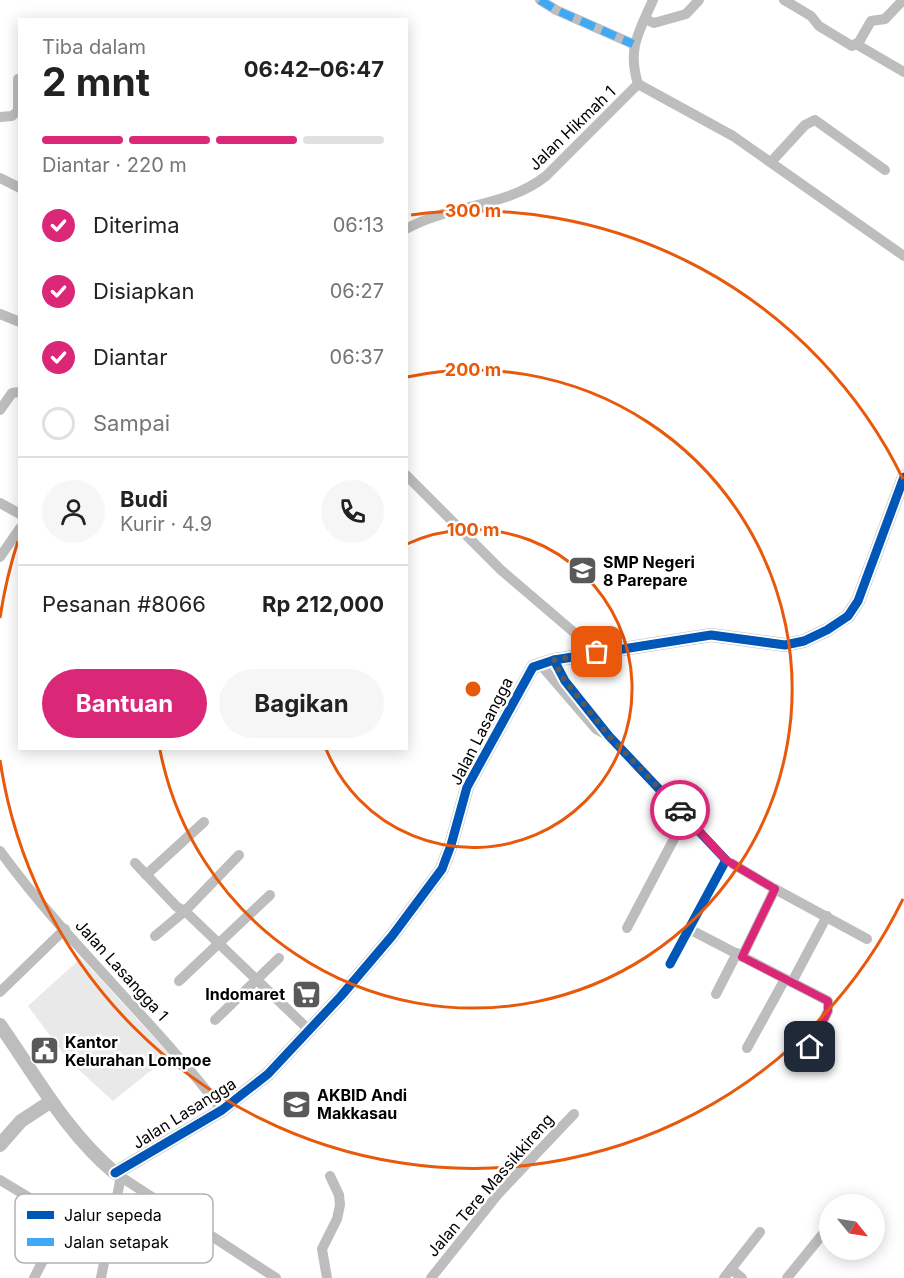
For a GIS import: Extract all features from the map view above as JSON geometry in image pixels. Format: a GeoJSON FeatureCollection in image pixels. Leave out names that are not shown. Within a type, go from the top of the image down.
{"type":"FeatureCollection","features":[{"type":"Feature","properties":{"kind":"street"},"geometry":{"type":"LineString","coordinates":[[540,0],[556,10],[633,44]]}},
{"type":"Feature","properties":{"kind":"street","name":"Jalan Hikmah 1"},"geometry":{"type":"LineString","coordinates":[[408,228],[440,214],[531,189],[638,84],[633,67],[633,44],[653,0]]}},
{"type":"Feature","properties":{"kind":"street"},"geometry":{"type":"LineString","coordinates":[[645,19],[654,23],[686,14],[699,0]]}},
{"type":"Feature","properties":{"kind":"street"},"geometry":{"type":"LineString","coordinates":[[784,0],[811,16],[819,26],[842,41],[849,45],[856,44],[904,72]]}},
{"type":"Feature","properties":{"kind":"street"},"geometry":{"type":"LineString","coordinates":[[856,44],[871,21],[885,19],[903,1]]}},
{"type":"Feature","properties":{"kind":"street"},"geometry":{"type":"LineString","coordinates":[[0,117],[12,116],[18,111],[18,79]]}},
{"type":"Feature","properties":{"kind":"street"},"geometry":{"type":"LineString","coordinates":[[638,84],[733,136],[904,255]]}},
{"type":"Feature","properties":{"kind":"street"},"geometry":{"type":"LineString","coordinates":[[771,162],[805,125],[815,120],[885,170]]}},
{"type":"Feature","properties":{"kind":"street"},"geometry":{"type":"LineString","coordinates":[[0,178],[18,187]]}},
{"type":"Feature","properties":{"kind":"street"},"geometry":{"type":"LineString","coordinates":[[0,314],[18,321]]}},
{"type":"Feature","properties":{"kind":"street"},"geometry":{"type":"LineString","coordinates":[[0,410],[12,393],[18,392]]}},
{"type":"Feature","properties":{"kind":"street"},"geometry":{"type":"LineString","coordinates":[[408,477],[501,570],[597,652]]}},
{"type":"Feature","properties":{"kind":"street"},"geometry":{"type":"LineString","coordinates":[[609,736],[596,729],[540,664],[597,652],[711,635],[785,645],[804,641],[827,630],[848,615],[858,601],[904,477]]}},
{"type":"Feature","properties":{"kind":"street"},"geometry":{"type":"LineString","coordinates":[[0,503],[18,513]]}},
{"type":"Feature","properties":{"kind":"street"},"geometry":{"type":"LineString","coordinates":[[0,557],[18,531]]}},
{"type":"Feature","properties":{"kind":"street"},"geometry":{"type":"LineString","coordinates":[[554,660],[560,674],[609,736],[726,860],[867,939]]}},
{"type":"Feature","properties":{"kind":"street","name":"Jalan Lasangga"},"geometry":{"type":"LineString","coordinates":[[118,1175],[222,1110],[268,1074],[392,936],[438,876],[447,859],[471,778],[528,673],[540,664]]}},
{"type":"Feature","properties":{"kind":"street"},"geometry":{"type":"LineString","coordinates":[[627,928],[686,816]]}},
{"type":"Feature","properties":{"kind":"street"},"geometry":{"type":"LineString","coordinates":[[146,875],[204,822]]}},
{"type":"Feature","properties":{"kind":"street","name":"Jalan Lasangga 1"},"geometry":{"type":"LineString","coordinates":[[0,851],[65,929],[195,1075],[222,1110]]}},
{"type":"Feature","properties":{"kind":"street"},"geometry":{"type":"LineString","coordinates":[[155,936],[185,911],[239,855]]}},
{"type":"Feature","properties":{"kind":"street"},"geometry":{"type":"LineString","coordinates":[[670,964],[726,860]]}},
{"type":"Feature","properties":{"kind":"street"},"geometry":{"type":"LineString","coordinates":[[135,863],[177,907],[185,911],[309,1030]]}},
{"type":"Feature","properties":{"kind":"street"},"geometry":{"type":"LineString","coordinates":[[716,994],[740,955],[775,889]]}},
{"type":"Feature","properties":{"kind":"street"},"geometry":{"type":"LineString","coordinates":[[179,981],[270,895]]}},
{"type":"Feature","properties":{"kind":"street"},"geometry":{"type":"LineString","coordinates":[[747,1048],[827,916]]}},
{"type":"Feature","properties":{"kind":"street"},"geometry":{"type":"LineString","coordinates":[[0,992],[65,929]]}},
{"type":"Feature","properties":{"kind":"street"},"geometry":{"type":"LineString","coordinates":[[690,930],[824,998],[830,1006],[810,1047]]}},
{"type":"Feature","properties":{"kind":"street"},"geometry":{"type":"LineString","coordinates":[[215,1020],[279,958]]}},
{"type":"Feature","properties":{"kind":"street"},"geometry":{"type":"LineString","coordinates":[[1,1028],[50,1102],[82,1140],[118,1175],[147,1194]]}},
{"type":"Feature","properties":{"kind":"street"},"geometry":{"type":"LineString","coordinates":[[0,1145],[21,1121],[50,1102]]}},
{"type":"Feature","properties":{"kind":"street","name":"Jalan Tere Massikkireng"},"geometry":{"type":"LineString","coordinates":[[430,1278],[499,1193],[574,1114]]}},
{"type":"Feature","properties":{"kind":"street"},"geometry":{"type":"LineString","coordinates":[[115,1194],[118,1175]]}},
{"type":"Feature","properties":{"kind":"street"},"geometry":{"type":"LineString","coordinates":[[327,1278],[322,1249],[337,1219],[340,1206],[330,1176]]}},
{"type":"Feature","properties":{"kind":"street"},"geometry":{"type":"LineString","coordinates":[[0,1180],[22,1194]]}},
{"type":"Feature","properties":{"kind":"street"},"geometry":{"type":"LineString","coordinates":[[742,1278],[727,1274],[760,1232]]}},
{"type":"Feature","properties":{"kind":"street"},"geometry":{"type":"LineString","coordinates":[[213,1237],[276,1278]]}},
{"type":"Feature","properties":{"kind":"street"},"geometry":{"type":"LineString","coordinates":[[787,1278],[819,1239]]}},
{"type":"Feature","properties":{"kind":"street"},"geometry":{"type":"LineString","coordinates":[[34,1278],[42,1263]]}},
{"type":"Feature","properties":{"kind":"street"},"geometry":{"type":"LineString","coordinates":[[101,1278],[103,1263]]}},
{"type":"Feature","properties":{"kind":"shaded area"},"geometry":{"type":"Polygon","coordinates":[[[81,958],[170,1055],[113,1101],[69,1061],[28,1006],[81,958]]]}},
{"type":"Feature","properties":{"kind":"marked path"},"geometry":{"type":"LineString","coordinates":[[540,0],[556,10],[633,44]]}},
{"type":"Feature","properties":{"kind":"cycle path"},"geometry":{"type":"LineString","coordinates":[[115,1173],[222,1110],[268,1074],[341,996],[392,936],[442,869],[467,787],[533,667],[554,660],[711,635],[785,645],[804,641],[827,630],[848,616],[858,601],[904,477]]}},
{"type":"Feature","properties":{"kind":"cycle path"},"geometry":{"type":"LineString","coordinates":[[554,660],[565,681],[609,736],[726,860],[670,964]]}},
{"type":"Feature","properties":{"kind":"way so far"},"geometry":{"type":"LineString","coordinates":[[597,652],[554,660],[560,674],[609,736],[680,810]]}},
{"type":"Feature","properties":{"kind":"place","name":"SMP Negeri 8 Parepare"},"geometry":{"type":"Point","coordinates":[582,571]}},
{"type":"Feature","properties":{"kind":"place","name":"Indomaret"},"geometry":{"type":"Point","coordinates":[306,994]}},
{"type":"Feature","properties":{"kind":"place","name":"Kantor Kelurahan Lompoe"},"geometry":{"type":"Point","coordinates":[44,1051]}},
{"type":"Feature","properties":{"kind":"place","name":"AKBID Andi Makkasau"},"geometry":{"type":"Point","coordinates":[296,1104]}},
{"type":"Feature","properties":{"kind":"route"},"geometry":{"type":"LineString","coordinates":[[680,810],[726,860],[775,889],[742,957],[828,1001],[830,1006],[810,1047]]}}]}
